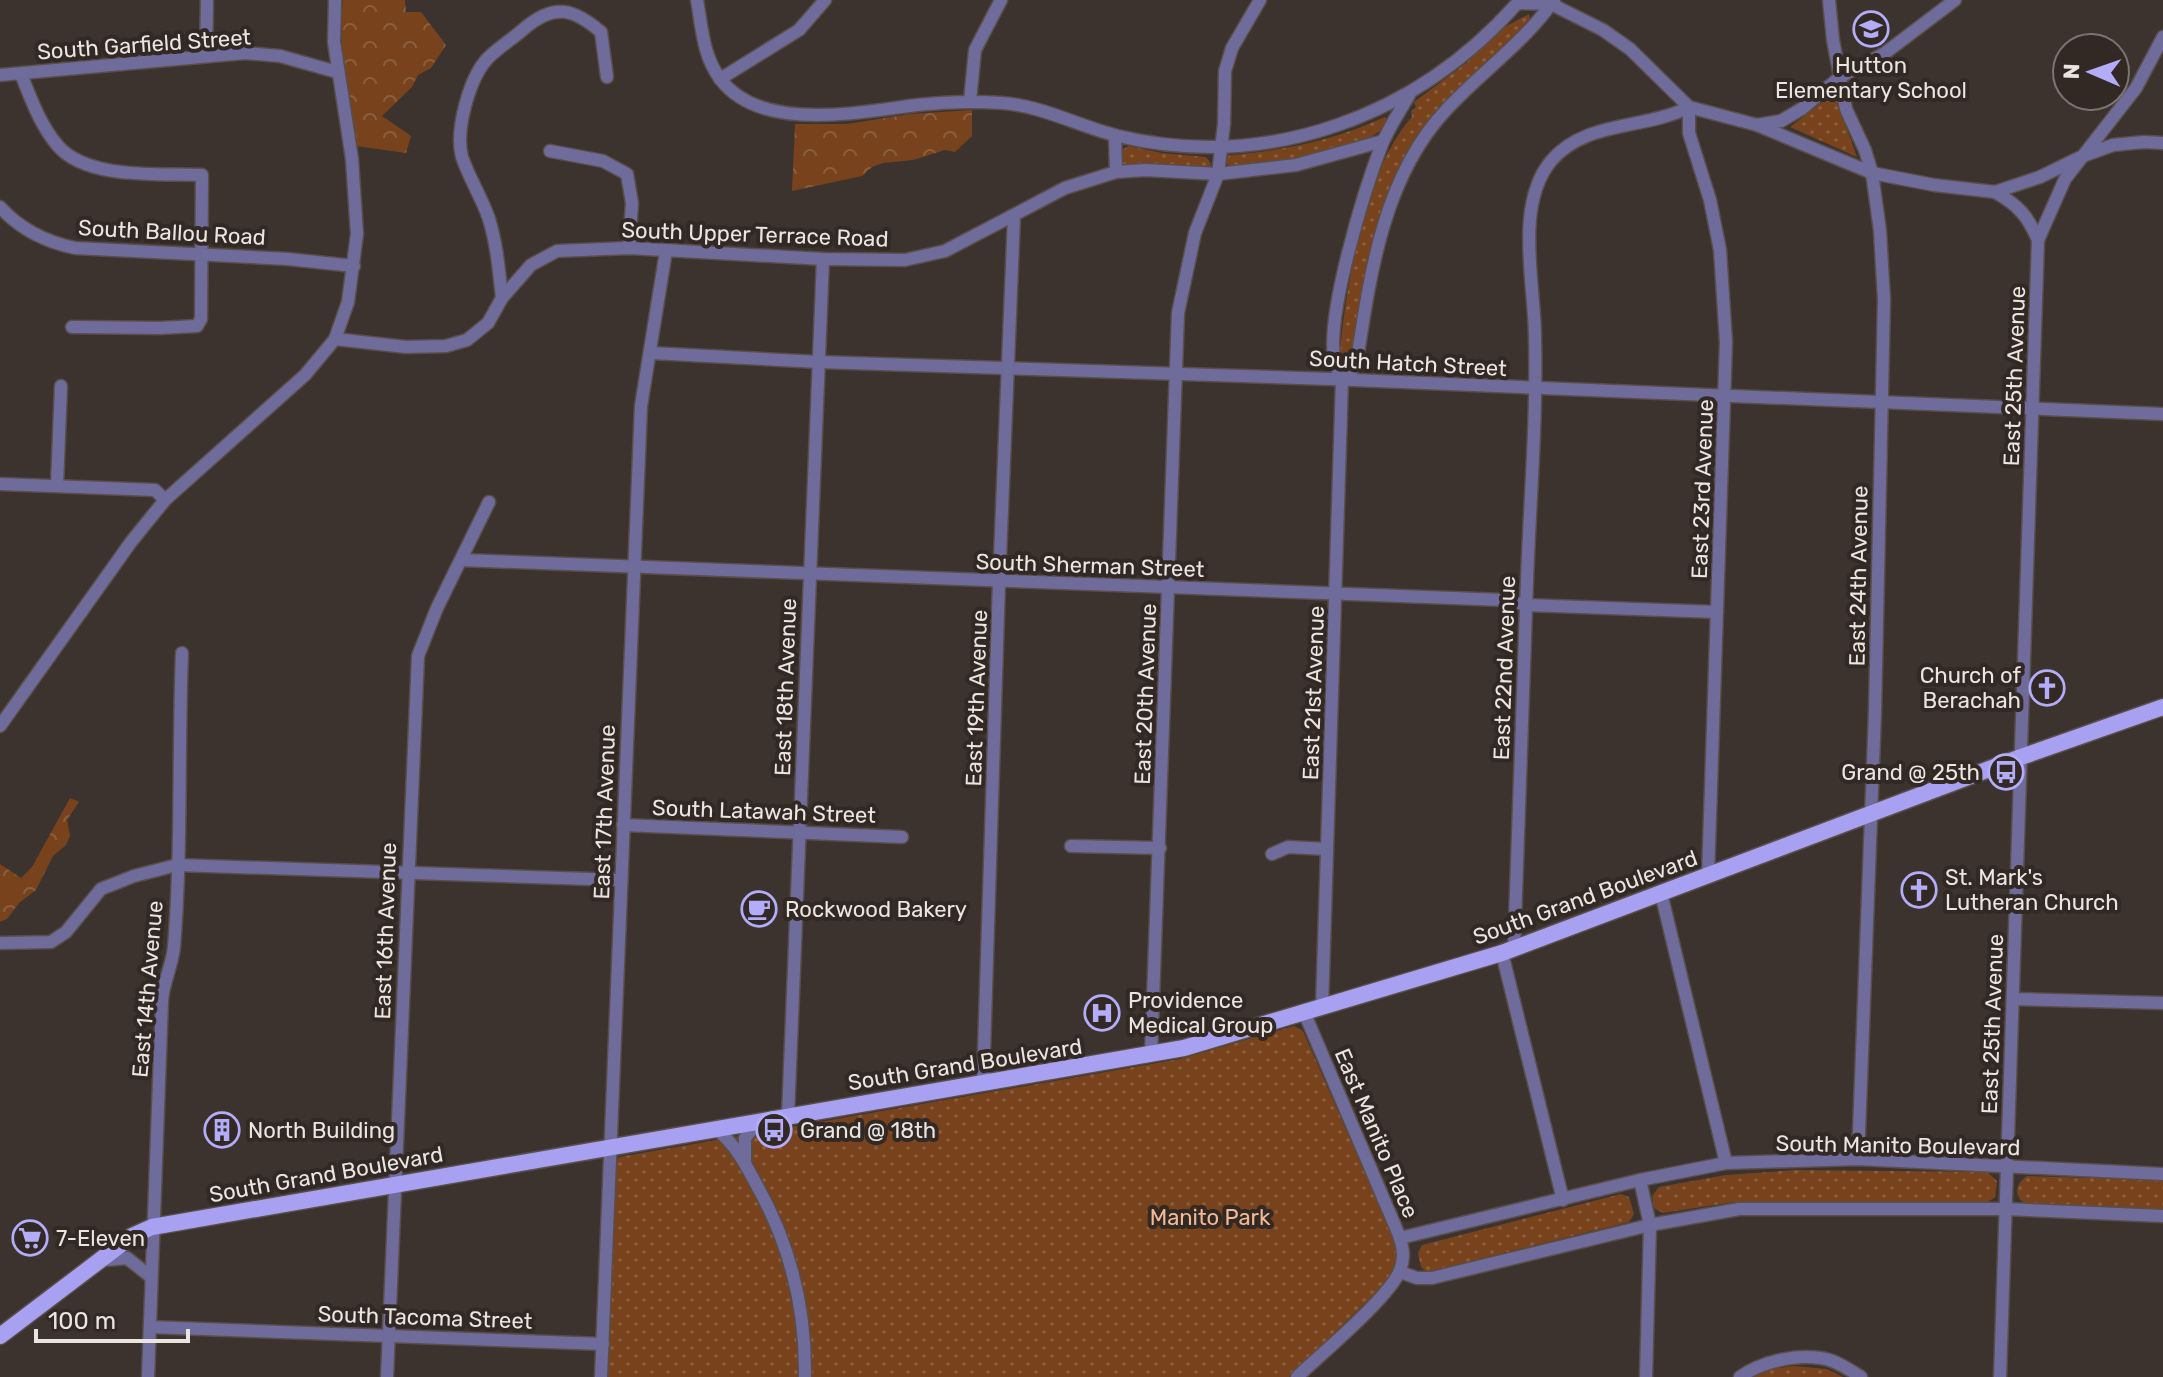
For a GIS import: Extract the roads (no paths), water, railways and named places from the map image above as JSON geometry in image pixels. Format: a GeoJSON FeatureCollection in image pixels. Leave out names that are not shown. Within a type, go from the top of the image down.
{"type":"FeatureCollection","features":[{"type":"Feature","properties":{"kind":"main road","name":"South Grand Boulevard"},"geometry":{"type":"LineString","coordinates":[[0,1336],[132,1236],[152,1227],[1151,1055],[1508,951],[2021,757],[2163,707]]}},
{"type":"Feature","properties":{"kind":"street"},"geometry":{"type":"LineString","coordinates":[[206,56],[207,0]]}},
{"type":"Feature","properties":{"kind":"street"},"geometry":{"type":"LineString","coordinates":[[0,726],[131,542],[165,500],[305,375],[335,339],[348,302],[357,234],[352,159],[334,42],[335,0]]}},
{"type":"Feature","properties":{"kind":"street"},"geometry":{"type":"LineString","coordinates":[[697,0],[705,47],[720,79],[731,91],[782,113],[852,115],[970,101],[1029,107],[1115,136],[1189,147],[1277,141],[1334,128],[1409,95],[1456,61],[1519,2],[1552,2],[1621,43],[1662,78],[1689,107],[1757,125],[1872,173],[1995,192],[2017,205],[2029,219],[2038,240]]}},
{"type":"Feature","properties":{"kind":"street"},"geometry":{"type":"LineString","coordinates":[[720,79],[799,30],[825,0]]}},
{"type":"Feature","properties":{"kind":"street"},"geometry":{"type":"LineString","coordinates":[[970,101],[975,50],[1001,0]]}},
{"type":"Feature","properties":{"kind":"street","name":"East 20th Avenue"},"geometry":{"type":"LineString","coordinates":[[1151,1055],[1175,343],[1184,280],[1195,233],[1218,174],[1225,71],[1232,48],[1260,0]]}},
{"type":"Feature","properties":{"kind":"street","name":"East 24th Avenue"},"geometry":{"type":"LineString","coordinates":[[1829,0],[1846,109],[1872,173],[1880,231],[1884,300],[1871,815],[1858,1159]]}},
{"type":"Feature","properties":{"kind":"street"},"geometry":{"type":"LineString","coordinates":[[1757,125],[1781,121],[1803,108],[1840,77],[1885,53],[1955,0]]}},
{"type":"Feature","properties":{"kind":"street"},"geometry":{"type":"LineString","coordinates":[[1409,95],[1383,141],[1355,229],[1336,319],[1335,364],[1342,380],[1353,369],[1358,354],[1373,267],[1394,194],[1406,165],[1431,126],[1510,50],[1552,2]]}},
{"type":"Feature","properties":{"kind":"street"},"geometry":{"type":"LineString","coordinates":[[502,298],[495,238],[461,154],[461,122],[469,92],[486,60],[535,20],[552,12],[568,11],[587,20],[601,32],[607,77]]}},
{"type":"Feature","properties":{"kind":"street","name":"East 25th Avenue"},"geometry":{"type":"LineString","coordinates":[[2000,1377],[2038,240],[2065,179],[2136,88],[2163,37]]}},
{"type":"Feature","properties":{"kind":"street","name":"South Garfield Street"},"geometry":{"type":"LineString","coordinates":[[0,75],[245,53],[280,56],[337,72]]}},
{"type":"Feature","properties":{"kind":"street"},"geometry":{"type":"LineString","coordinates":[[21,74],[40,119],[59,147],[79,163],[108,170],[202,175],[201,319],[197,326],[72,327]]}},
{"type":"Feature","properties":{"kind":"street","name":"East 22nd Avenue"},"geometry":{"type":"LineString","coordinates":[[1563,1200],[1508,951],[1535,389],[1530,215],[1540,180],[1550,162],[1566,148],[1595,132],[1670,117],[1689,107]]}},
{"type":"Feature","properties":{"kind":"street","name":"East 23rd Avenue"},"geometry":{"type":"LineString","coordinates":[[1689,107],[1689,133],[1710,200],[1720,250],[1726,342],[1708,876]]}},
{"type":"Feature","properties":{"kind":"street"},"geometry":{"type":"LineString","coordinates":[[1115,136],[1116,172]]}},
{"type":"Feature","properties":{"kind":"street","name":"South Upper Terrace Road"},"geometry":{"type":"LineString","coordinates":[[335,339],[406,347],[446,346],[467,340],[488,323],[502,298],[531,265],[557,251],[629,248],[823,259],[905,260],[945,251],[1065,188],[1116,172],[1145,170],[1218,174],[1296,165],[1383,141]]}},
{"type":"Feature","properties":{"kind":"street"},"geometry":{"type":"LineString","coordinates":[[1995,192],[2040,177],[2113,145],[2163,143]]}},
{"type":"Feature","properties":{"kind":"street"},"geometry":{"type":"LineString","coordinates":[[550,151],[603,161],[627,174],[632,203],[629,248]]}},
{"type":"Feature","properties":{"kind":"street","name":"South Ballou Road"},"geometry":{"type":"LineString","coordinates":[[0,207],[23,228],[55,244],[75,248],[354,266]]}},
{"type":"Feature","properties":{"kind":"street","name":"East 19th Avenue"},"geometry":{"type":"LineString","coordinates":[[983,1083],[1014,217]]}},
{"type":"Feature","properties":{"kind":"street","name":"East 17th Avenue"},"geometry":{"type":"LineString","coordinates":[[601,1377],[641,406],[666,251]]}},
{"type":"Feature","properties":{"kind":"street","name":"East 18th Avenue"},"geometry":{"type":"LineString","coordinates":[[788,1116],[823,259]]}},
{"type":"Feature","properties":{"kind":"street","name":"South Hatch Street"},"geometry":{"type":"LineString","coordinates":[[651,353],[2163,414]]}},
{"type":"Feature","properties":{"kind":"street","name":"East 21st Avenue"},"geometry":{"type":"LineString","coordinates":[[1322,1007],[1342,380]]}},
{"type":"Feature","properties":{"kind":"street"},"geometry":{"type":"LineString","coordinates":[[57,485],[61,386]]}},
{"type":"Feature","properties":{"kind":"street"},"geometry":{"type":"LineString","coordinates":[[0,484],[155,490],[165,500]]}},
{"type":"Feature","properties":{"kind":"street","name":"East 16th Avenue"},"geometry":{"type":"LineString","coordinates":[[387,1377],[418,656],[437,608],[489,502]]}},
{"type":"Feature","properties":{"kind":"street","name":"South Sherman Street"},"geometry":{"type":"LineString","coordinates":[[461,560],[1504,600],[1526,605],[1717,612]]}},
{"type":"Feature","properties":{"kind":"street","name":"East 14th Avenue"},"geometry":{"type":"LineString","coordinates":[[148,1377],[162,1001],[173,951],[182,653]]}},
{"type":"Feature","properties":{"kind":"street","name":"South Latawah Street"},"geometry":{"type":"LineString","coordinates":[[623,825],[902,837]]}},
{"type":"Feature","properties":{"kind":"street"},"geometry":{"type":"LineString","coordinates":[[1071,846],[1160,848]]}},
{"type":"Feature","properties":{"kind":"street"},"geometry":{"type":"LineString","coordinates":[[1272,854],[1288,847],[1327,849]]}},
{"type":"Feature","properties":{"kind":"street"},"geometry":{"type":"LineString","coordinates":[[0,943],[51,942],[66,932],[101,889],[134,876],[177,865],[621,880]]}},
{"type":"Feature","properties":{"kind":"street"},"geometry":{"type":"LineString","coordinates":[[1661,893],[1726,1163]]}},
{"type":"Feature","properties":{"kind":"street"},"geometry":{"type":"LineString","coordinates":[[2013,999],[2163,1003]]}},
{"type":"Feature","properties":{"kind":"street","name":"East Manito Place"},"geometry":{"type":"LineString","coordinates":[[1304,1012],[1400,1238],[1403,1254],[1400,1272]]}},
{"type":"Feature","properties":{"kind":"street"},"geometry":{"type":"LineString","coordinates":[[746,1165],[745,1138],[758,1121]]}},
{"type":"Feature","properties":{"kind":"street"},"geometry":{"type":"LineString","coordinates":[[715,1128],[734,1145],[777,1223],[792,1266],[803,1320],[805,1377]]}},
{"type":"Feature","properties":{"kind":"street","name":"South Manito Boulevard"},"geometry":{"type":"LineString","coordinates":[[1400,1238],[1640,1180],[1726,1163],[1858,1159],[2163,1174]]}},
{"type":"Feature","properties":{"kind":"street"},"geometry":{"type":"LineString","coordinates":[[1640,1180],[1650,1225],[1646,1377]]}},
{"type":"Feature","properties":{"kind":"street"},"geometry":{"type":"LineString","coordinates":[[1297,1377],[1381,1296],[1400,1272],[1422,1278],[1441,1276],[1650,1225],[1739,1209],[2006,1209],[2163,1216]]}},
{"type":"Feature","properties":{"kind":"street"},"geometry":{"type":"LineString","coordinates":[[98,1261],[127,1258],[151,1277]]}},
{"type":"Feature","properties":{"kind":"street","name":"South Tacoma Street"},"geometry":{"type":"LineString","coordinates":[[150,1327],[603,1344]]}},
{"type":"Feature","properties":{"kind":"street"},"geometry":{"type":"LineString","coordinates":[[1740,1377],[1749,1370],[1787,1358],[1823,1357],[1861,1377]]}},
{"type":"Feature","properties":{"kind":"place","name":"Hutton Elementary School"},"geometry":{"type":"Point","coordinates":[1871,29]}},
{"type":"Feature","properties":{"kind":"place","name":"Church of Berachah"},"geometry":{"type":"Point","coordinates":[2047,688]}},
{"type":"Feature","properties":{"kind":"place","name":"Grand @ 25th"},"geometry":{"type":"Point","coordinates":[2006,772]}},
{"type":"Feature","properties":{"kind":"place","name":"St. Mark's Lutheran Church"},"geometry":{"type":"Point","coordinates":[1919,890]}},
{"type":"Feature","properties":{"kind":"place","name":"Rockwood Bakery"},"geometry":{"type":"Point","coordinates":[759,909]}},
{"type":"Feature","properties":{"kind":"place","name":"Providence Medical Group"},"geometry":{"type":"Point","coordinates":[1102,1013]}},
{"type":"Feature","properties":{"kind":"place","name":"North Building"},"geometry":{"type":"Point","coordinates":[222,1130]}},
{"type":"Feature","properties":{"kind":"place","name":"Grand @ 18th"},"geometry":{"type":"Point","coordinates":[774,1130]}},
{"type":"Feature","properties":{"kind":"place","name":"7-Eleven"},"geometry":{"type":"Point","coordinates":[30,1238]}},
{"type":"Feature","properties":{"kind":"park label","name":"Manito Park"},"geometry":{"type":"Point","coordinates":[1210,1217]}}]}
